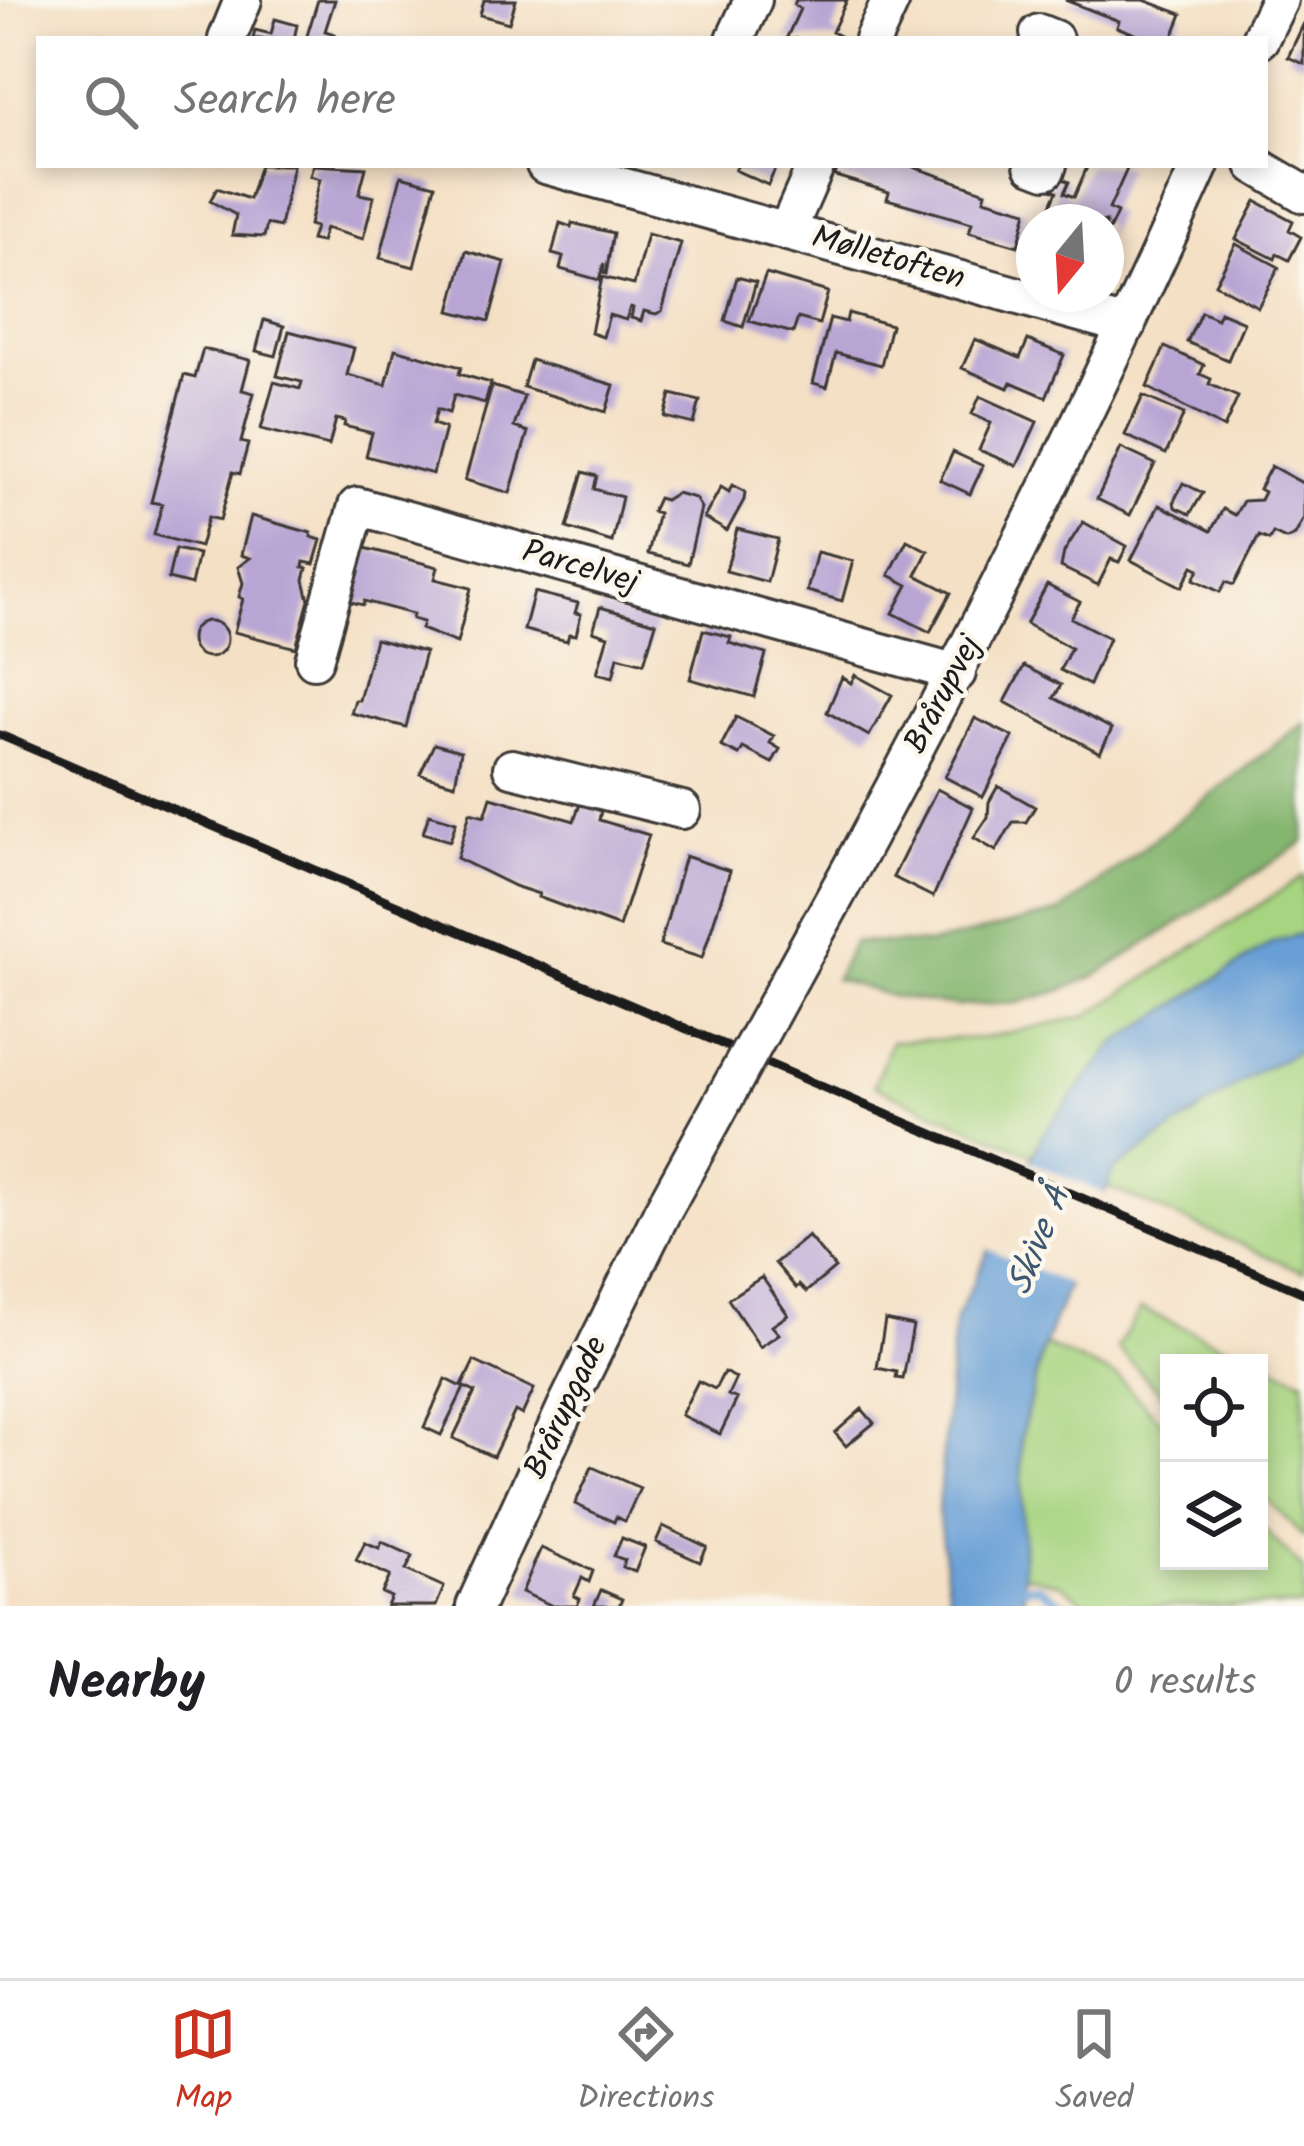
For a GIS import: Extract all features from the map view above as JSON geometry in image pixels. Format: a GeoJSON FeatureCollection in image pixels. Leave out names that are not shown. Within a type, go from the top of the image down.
{"type":"FeatureCollection","features":[{"type":"Feature","properties":{"kind":"street"},"geometry":{"type":"LineString","coordinates":[[228,36],[242,0]]}},
{"type":"Feature","properties":{"kind":"street"},"geometry":{"type":"LineString","coordinates":[[736,36],[753,0]]}},
{"type":"Feature","properties":{"kind":"street"},"geometry":{"type":"LineString","coordinates":[[874,36],[891,0]]}},
{"type":"Feature","properties":{"kind":"street"},"geometry":{"type":"LineString","coordinates":[[1261,36],[1279,0]]}},
{"type":"Feature","properties":{"kind":"street","name":"Mølletoften"},"geometry":{"type":"LineString","coordinates":[[569,168],[671,181],[787,231],[1127,326]]}},
{"type":"Feature","properties":{"kind":"street","name":"Mølletoften"},"geometry":{"type":"LineString","coordinates":[[787,231],[816,168]]}},
{"type":"Feature","properties":{"kind":"street","name":"Brårupvej"},"geometry":{"type":"LineString","coordinates":[[662,1212],[957,673],[1199,168]]}},
{"type":"Feature","properties":{"kind":"street"},"geometry":{"type":"LineString","coordinates":[[1260,168],[1304,194]]}},
{"type":"Feature","properties":{"kind":"street","name":"Parcelvej"},"geometry":{"type":"LineString","coordinates":[[314,660],[357,506],[957,673]]}},
{"type":"Feature","properties":{"kind":"street"},"geometry":{"type":"LineString","coordinates":[[512,768],[682,810]]}},
{"type":"Feature","properties":{"kind":"street","name":"Brårupgade"},"geometry":{"type":"LineString","coordinates":[[475,1606],[662,1212]]}},
{"type":"Feature","properties":{"kind":"green space"},"geometry":{"type":"Polygon","coordinates":[[[1304,722],[1304,842],[1097,975],[1017,1003],[956,1006],[894,997],[835,979],[854,942],[931,944],[1061,912],[1304,722]]]}},
{"type":"Feature","properties":{"kind":"green space"},"geometry":{"type":"Polygon","coordinates":[[[1304,876],[1304,1272],[874,1086],[891,1041],[983,1038],[1087,1016],[1304,876]]]}},
{"type":"Feature","properties":{"kind":"green space"},"geometry":{"type":"Polygon","coordinates":[[[1141,1309],[1244,1354],[1160,1354],[1160,1392],[1117,1348],[1141,1309]]]}},
{"type":"Feature","properties":{"kind":"green space"},"geometry":{"type":"Polygon","coordinates":[[[1044,1345],[1118,1377],[1160,1421],[1160,1570],[1268,1570],[1268,1533],[1304,1570],[1304,1606],[1090,1606],[1061,1584],[1023,1574],[1021,1438],[1044,1345]]]}},
{"type":"Feature","properties":{"kind":"green space"},"geometry":{"type":"Polygon","coordinates":[[[1268,1364],[1304,1380],[1304,1537],[1268,1501],[1268,1364]]]}},
{"type":"Feature","properties":{"kind":"water","name":"Skive Å"},"geometry":{"type":"Polygon","coordinates":[[[1304,933],[1304,1048],[1255,1073],[1113,1171],[1041,1354],[1021,1438],[1024,1606],[950,1606],[938,1511],[954,1323],[1043,1133],[1116,1043],[1273,942],[1304,933]]]}},
{"type":"Feature","properties":{"kind":"pier"},"geometry":{"type":"Polygon","coordinates":[[[1024,1159],[1109,1196],[1074,1287],[983,1247],[1024,1159]]]}},
{"type":"Feature","properties":{"kind":"building"},"geometry":{"type":"Polygon","coordinates":[[[318,0],[335,0],[325,31],[335,36],[307,36],[318,0]]]}},
{"type":"Feature","properties":{"kind":"building"},"geometry":{"type":"Polygon","coordinates":[[[484,0],[516,0],[509,23],[480,15],[484,0]]]}},
{"type":"Feature","properties":{"kind":"building"},"geometry":{"type":"Polygon","coordinates":[[[796,0],[847,0],[832,32],[839,36],[787,36],[800,9],[794,5],[796,0]]]}},
{"type":"Feature","properties":{"kind":"building"},"geometry":{"type":"Polygon","coordinates":[[[1065,0],[1144,0],[1182,14],[1173,36],[1140,36],[1117,27],[1119,21],[1065,0]]]}},
{"type":"Feature","properties":{"kind":"building"},"geometry":{"type":"Polygon","coordinates":[[[275,19],[297,25],[295,36],[254,36],[255,30],[271,34],[275,19]]]}},
{"type":"Feature","properties":{"kind":"building"},"geometry":{"type":"Polygon","coordinates":[[[1304,23],[1304,64],[1288,57],[1304,23]]]}},
{"type":"Feature","properties":{"kind":"building"},"geometry":{"type":"Polygon","coordinates":[[[259,168],[292,168],[280,227],[267,224],[264,237],[232,235],[236,215],[210,201],[217,188],[249,199],[259,168]]]}},
{"type":"Feature","properties":{"kind":"building"},"geometry":{"type":"Polygon","coordinates":[[[312,168],[366,168],[359,194],[374,197],[363,239],[325,228],[321,242],[311,240],[315,227],[309,225],[320,179],[310,176],[312,168]]]}},
{"type":"Feature","properties":{"kind":"building"},"geometry":{"type":"Polygon","coordinates":[[[736,168],[776,168],[768,185],[736,168]]]}},
{"type":"Feature","properties":{"kind":"building"},"geometry":{"type":"Polygon","coordinates":[[[837,168],[917,168],[986,192],[984,199],[1016,208],[1016,245],[969,232],[972,223],[887,199],[889,192],[835,176],[837,168]]]}},
{"type":"Feature","properties":{"kind":"building"},"geometry":{"type":"Polygon","coordinates":[[[1087,168],[1127,169],[1111,204],[1051,204],[1057,176],[1069,182],[1064,193],[1074,197],[1087,168]]]}},
{"type":"Feature","properties":{"kind":"building"},"geometry":{"type":"Polygon","coordinates":[[[401,176],[435,185],[414,267],[380,258],[401,176]]]}},
{"type":"Feature","properties":{"kind":"building"},"geometry":{"type":"Polygon","coordinates":[[[1256,201],[1293,221],[1289,230],[1301,237],[1289,260],[1277,254],[1275,259],[1236,239],[1256,201]]]}},
{"type":"Feature","properties":{"kind":"building"},"geometry":{"type":"Polygon","coordinates":[[[560,223],[613,233],[606,274],[604,263],[599,280],[560,269],[563,257],[552,254],[560,223]]]}},
{"type":"Feature","properties":{"kind":"building"},"geometry":{"type":"Polygon","coordinates":[[[647,234],[681,243],[662,311],[644,311],[641,321],[631,318],[630,307],[626,320],[609,315],[603,337],[591,333],[602,277],[634,285],[647,234]]]}},
{"type":"Feature","properties":{"kind":"building"},"geometry":{"type":"Polygon","coordinates":[[[1236,244],[1279,267],[1258,307],[1215,284],[1236,244]]]}},
{"type":"Feature","properties":{"kind":"building"},"geometry":{"type":"Polygon","coordinates":[[[466,251],[505,262],[489,321],[450,311],[466,251]]]}},
{"type":"Feature","properties":{"kind":"building"},"geometry":{"type":"Polygon","coordinates":[[[766,274],[828,292],[819,324],[798,318],[793,333],[749,321],[766,274]]]}},
{"type":"Feature","properties":{"kind":"building"},"geometry":{"type":"Polygon","coordinates":[[[737,277],[756,282],[743,327],[725,321],[737,277]]]}},
{"type":"Feature","properties":{"kind":"building"},"geometry":{"type":"Polygon","coordinates":[[[1201,312],[1217,319],[1220,312],[1244,322],[1228,360],[1187,342],[1201,312]]]}},
{"type":"Feature","properties":{"kind":"building"},"geometry":{"type":"Polygon","coordinates":[[[848,313],[891,325],[881,365],[836,353],[827,387],[813,383],[830,318],[846,322],[848,313]]]}},
{"type":"Feature","properties":{"kind":"building"},"geometry":{"type":"Polygon","coordinates":[[[264,320],[284,326],[276,356],[256,351],[264,320]]]}},
{"type":"Feature","properties":{"kind":"building"},"geometry":{"type":"Polygon","coordinates":[[[289,331],[354,348],[347,375],[386,385],[395,349],[461,367],[459,374],[491,383],[485,403],[454,395],[449,413],[437,409],[433,424],[445,428],[433,474],[366,456],[372,433],[344,426],[345,421],[336,419],[329,446],[261,429],[274,382],[300,389],[302,382],[277,376],[289,331]]]}},
{"type":"Feature","properties":{"kind":"building"},"geometry":{"type":"Polygon","coordinates":[[[975,339],[1020,358],[1028,340],[1064,355],[1046,397],[1011,382],[1008,388],[962,368],[975,339]]]}},
{"type":"Feature","properties":{"kind":"building"},"geometry":{"type":"Polygon","coordinates":[[[1165,347],[1204,365],[1200,374],[1211,379],[1209,384],[1238,397],[1224,428],[1147,387],[1165,347]]]}},
{"type":"Feature","properties":{"kind":"building"},"geometry":{"type":"Polygon","coordinates":[[[203,349],[250,360],[242,390],[254,393],[241,442],[248,444],[240,474],[233,472],[220,520],[208,517],[200,547],[154,535],[162,504],[151,502],[184,375],[195,378],[203,349]]]}},
{"type":"Feature","properties":{"kind":"building"},"geometry":{"type":"Polygon","coordinates":[[[531,360],[614,385],[606,412],[523,387],[531,360]]]}},
{"type":"Feature","properties":{"kind":"building"},"geometry":{"type":"Polygon","coordinates":[[[492,386],[524,396],[514,427],[528,432],[510,493],[465,480],[492,386]]]}},
{"type":"Feature","properties":{"kind":"building"},"geometry":{"type":"Polygon","coordinates":[[[671,394],[700,401],[694,424],[665,417],[671,394]]]}},
{"type":"Feature","properties":{"kind":"building"},"geometry":{"type":"Polygon","coordinates":[[[980,396],[1037,422],[1017,466],[979,450],[991,423],[972,414],[980,396]]]}},
{"type":"Feature","properties":{"kind":"building"},"geometry":{"type":"Polygon","coordinates":[[[1143,396],[1184,414],[1166,454],[1125,435],[1143,396]]]}},
{"type":"Feature","properties":{"kind":"building"},"geometry":{"type":"Polygon","coordinates":[[[1121,448],[1155,464],[1130,515],[1097,499],[1121,448]]]}},
{"type":"Feature","properties":{"kind":"building"},"geometry":{"type":"Polygon","coordinates":[[[953,452],[983,466],[970,494],[940,480],[953,452]]]}},
{"type":"Feature","properties":{"kind":"building"},"geometry":{"type":"Polygon","coordinates":[[[1271,466],[1304,484],[1304,518],[1295,535],[1286,539],[1273,533],[1269,540],[1259,536],[1234,585],[1226,582],[1220,592],[1194,579],[1199,569],[1193,566],[1182,587],[1131,560],[1159,505],[1211,531],[1223,509],[1235,515],[1243,501],[1260,500],[1264,492],[1259,489],[1271,466]]]}},
{"type":"Feature","properties":{"kind":"building"},"geometry":{"type":"Polygon","coordinates":[[[583,472],[597,476],[594,489],[622,497],[612,542],[567,528],[583,472]]]}},
{"type":"Feature","properties":{"kind":"building"},"geometry":{"type":"Polygon","coordinates":[[[1183,483],[1203,493],[1190,514],[1175,507],[1183,483]]]}},
{"type":"Feature","properties":{"kind":"building"},"geometry":{"type":"Polygon","coordinates":[[[732,485],[745,492],[727,531],[704,518],[721,487],[729,492],[732,485]]]}},
{"type":"Feature","properties":{"kind":"building"},"geometry":{"type":"Polygon","coordinates":[[[676,493],[695,498],[701,508],[688,564],[648,554],[658,513],[652,511],[658,498],[665,500],[676,493]]]}},
{"type":"Feature","properties":{"kind":"building"},"geometry":{"type":"Polygon","coordinates":[[[251,516],[321,540],[314,564],[304,562],[309,600],[296,648],[234,632],[243,599],[239,597],[243,583],[238,567],[250,558],[241,555],[251,516]]]}},
{"type":"Feature","properties":{"kind":"building"},"geometry":{"type":"Polygon","coordinates":[[[1083,522],[1127,546],[1119,562],[1111,559],[1098,585],[1061,567],[1064,552],[1083,522]]]}},
{"type":"Feature","properties":{"kind":"building"},"geometry":{"type":"Polygon","coordinates":[[[737,529],[778,539],[767,582],[726,571],[737,529]]]}},
{"type":"Feature","properties":{"kind":"building"},"geometry":{"type":"Polygon","coordinates":[[[907,540],[928,551],[916,575],[951,593],[930,632],[893,613],[908,585],[889,575],[907,540]]]}},
{"type":"Feature","properties":{"kind":"building"},"geometry":{"type":"Polygon","coordinates":[[[365,548],[438,567],[435,579],[471,588],[457,643],[421,629],[423,622],[412,619],[413,614],[351,602],[365,548]]]}},
{"type":"Feature","properties":{"kind":"building"},"geometry":{"type":"Polygon","coordinates":[[[175,549],[198,554],[191,585],[168,579],[175,549]]]}},
{"type":"Feature","properties":{"kind":"building"},"geometry":{"type":"Polygon","coordinates":[[[817,552],[853,561],[842,601],[807,591],[817,552]]]}},
{"type":"Feature","properties":{"kind":"building"},"geometry":{"type":"Polygon","coordinates":[[[1047,585],[1080,602],[1071,618],[1109,638],[1089,685],[1060,670],[1071,648],[1026,624],[1047,585]]]}},
{"type":"Feature","properties":{"kind":"building"},"geometry":{"type":"Polygon","coordinates":[[[534,592],[578,603],[575,613],[581,614],[576,635],[569,634],[567,641],[524,630],[534,592]]]}},
{"type":"Feature","properties":{"kind":"building"},"geometry":{"type":"Polygon","coordinates":[[[600,607],[656,623],[644,663],[618,656],[613,677],[597,673],[608,636],[593,631],[600,607]]]}},
{"type":"Feature","properties":{"kind":"building"},"geometry":{"type":"Polygon","coordinates":[[[209,621],[221,627],[227,639],[221,651],[209,657],[197,651],[191,639],[197,627],[209,621]]]}},
{"type":"Feature","properties":{"kind":"building"},"geometry":{"type":"Polygon","coordinates":[[[703,630],[766,654],[754,697],[690,679],[703,630]]]}},
{"type":"Feature","properties":{"kind":"building"},"geometry":{"type":"Polygon","coordinates":[[[375,639],[425,652],[406,727],[351,713],[375,639]]]}},
{"type":"Feature","properties":{"kind":"building"},"geometry":{"type":"Polygon","coordinates":[[[1024,666],[1061,685],[1054,698],[1112,729],[1100,753],[1005,702],[1024,666]]]}},
{"type":"Feature","properties":{"kind":"building"},"geometry":{"type":"Polygon","coordinates":[[[855,675],[892,695],[869,736],[827,712],[842,677],[851,683],[855,675]]]}},
{"type":"Feature","properties":{"kind":"building"},"geometry":{"type":"Polygon","coordinates":[[[736,717],[774,736],[770,743],[780,749],[772,763],[743,748],[739,755],[721,746],[736,717]]]}},
{"type":"Feature","properties":{"kind":"building"},"geometry":{"type":"Polygon","coordinates":[[[975,718],[1013,737],[983,797],[945,777],[975,718]]]}},
{"type":"Feature","properties":{"kind":"building"},"geometry":{"type":"Polygon","coordinates":[[[434,744],[461,751],[455,784],[420,774],[434,744]]]}},
{"type":"Feature","properties":{"kind":"building"},"geometry":{"type":"Polygon","coordinates":[[[998,786],[1035,807],[1026,822],[1013,822],[996,851],[974,838],[988,817],[989,802],[998,786]]]}},
{"type":"Feature","properties":{"kind":"building"},"geometry":{"type":"Polygon","coordinates":[[[937,789],[973,808],[933,897],[893,877],[937,789]]]}},
{"type":"Feature","properties":{"kind":"building"},"geometry":{"type":"Polygon","coordinates":[[[491,797],[574,821],[580,804],[601,811],[599,820],[649,835],[619,927],[538,897],[457,858],[470,812],[485,816],[491,797]]]}},
{"type":"Feature","properties":{"kind":"building"},"geometry":{"type":"Polygon","coordinates":[[[429,814],[456,822],[450,841],[423,833],[429,814]]]}},
{"type":"Feature","properties":{"kind":"building"},"geometry":{"type":"Polygon","coordinates":[[[685,856],[730,871],[702,958],[660,945],[685,856]]]}},
{"type":"Feature","properties":{"kind":"building"},"geometry":{"type":"Polygon","coordinates":[[[808,1236],[835,1268],[806,1292],[799,1285],[796,1288],[775,1263],[808,1236]]]}},
{"type":"Feature","properties":{"kind":"building"},"geometry":{"type":"Polygon","coordinates":[[[762,1277],[788,1315],[772,1326],[779,1334],[760,1347],[728,1299],[762,1277]]]}},
{"type":"Feature","properties":{"kind":"building"},"geometry":{"type":"Polygon","coordinates":[[[885,1320],[913,1326],[903,1379],[896,1378],[897,1372],[877,1368],[885,1320]]]}},
{"type":"Feature","properties":{"kind":"building"},"geometry":{"type":"Polygon","coordinates":[[[474,1361],[534,1389],[522,1415],[515,1411],[493,1457],[453,1438],[475,1392],[462,1386],[474,1361]]]}},
{"type":"Feature","properties":{"kind":"building"},"geometry":{"type":"Polygon","coordinates":[[[724,1372],[736,1378],[728,1395],[737,1399],[720,1434],[681,1415],[698,1381],[715,1389],[724,1372]]]}},
{"type":"Feature","properties":{"kind":"building"},"geometry":{"type":"Polygon","coordinates":[[[446,1379],[464,1388],[441,1435],[424,1427],[446,1379]]]}},
{"type":"Feature","properties":{"kind":"building"},"geometry":{"type":"Polygon","coordinates":[[[862,1409],[874,1423],[846,1446],[835,1433],[862,1409]]]}},
{"type":"Feature","properties":{"kind":"building"},"geometry":{"type":"Polygon","coordinates":[[[592,1467],[640,1488],[625,1521],[616,1517],[614,1522],[575,1504],[592,1467]]]}},
{"type":"Feature","properties":{"kind":"building"},"geometry":{"type":"Polygon","coordinates":[[[663,1526],[707,1547],[700,1562],[656,1542],[663,1526]]]}},
{"type":"Feature","properties":{"kind":"building"},"geometry":{"type":"Polygon","coordinates":[[[622,1538],[645,1547],[635,1572],[622,1567],[625,1560],[614,1556],[622,1538]]]}},
{"type":"Feature","properties":{"kind":"building"},"geometry":{"type":"Polygon","coordinates":[[[365,1542],[379,1548],[382,1542],[413,1556],[406,1570],[444,1587],[436,1606],[387,1606],[391,1597],[382,1593],[390,1576],[356,1560],[365,1542]]]}},
{"type":"Feature","properties":{"kind":"building"},"geometry":{"type":"Polygon","coordinates":[[[541,1548],[593,1571],[589,1582],[582,1578],[574,1596],[580,1599],[577,1606],[553,1606],[522,1592],[541,1548]]]}},
{"type":"Feature","properties":{"kind":"building"},"geometry":{"type":"Polygon","coordinates":[[[601,1590],[622,1599],[619,1606],[594,1606],[601,1590]]]}},
{"type":"Feature","properties":{"kind":"waterway"},"geometry":{"type":"LineString","coordinates":[[1011,1587],[1039,1587],[1066,1606]]}},
{"type":"Feature","properties":{"kind":"railway"},"geometry":{"type":"LineString","coordinates":[[0,735],[1304,1293]]}}]}
